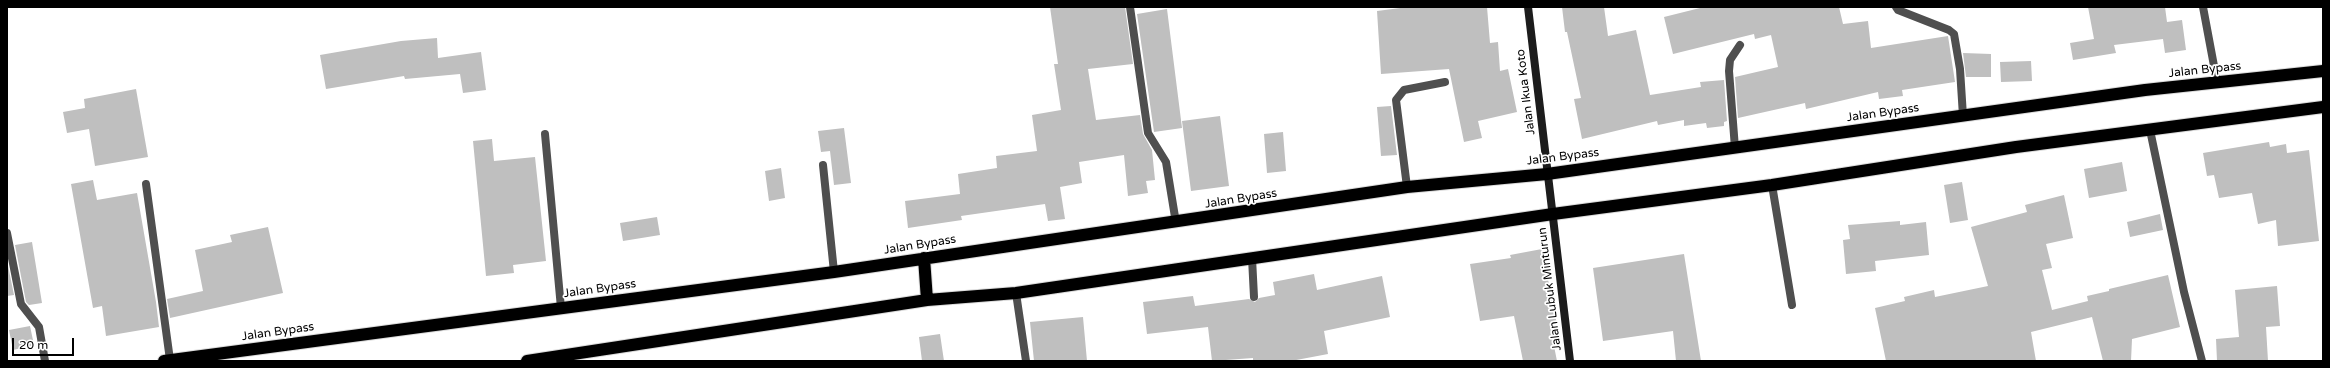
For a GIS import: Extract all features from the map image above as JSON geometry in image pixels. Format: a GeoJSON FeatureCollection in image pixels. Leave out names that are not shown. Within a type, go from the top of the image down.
{"type":"FeatureCollection","features":[{"type":"Feature","properties":{"kind":"highway","name":"Jalan Bypass"},"geometry":{"type":"LineString","coordinates":[[167,361],[834,272],[1176,223],[1407,187],[1547,174],[2217,82],[2323,71]]}},
{"type":"Feature","properties":{"kind":"highway"},"geometry":{"type":"LineString","coordinates":[[527,361],[927,300],[1016,293],[1553,214],[1772,185],[2062,140],[2323,107]]}},
{"type":"Feature","properties":{"kind":"highway"},"geometry":{"type":"LineString","coordinates":[[924,258],[927,300]]}},
{"type":"Feature","properties":{"kind":"street"},"geometry":{"type":"LineString","coordinates":[[1130,7],[1148,133],[1166,162],[1176,223]]}},
{"type":"Feature","properties":{"kind":"street","name":"Jalan Ikua Koto"},"geometry":{"type":"LineString","coordinates":[[1528,7],[1553,214]]}},
{"type":"Feature","properties":{"kind":"street"},"geometry":{"type":"LineString","coordinates":[[1896,7],[1898,10],[1949,30],[1954,34],[1958,54],[1963,116]]}},
{"type":"Feature","properties":{"kind":"street"},"geometry":{"type":"LineString","coordinates":[[2203,7],[2217,82]]}},
{"type":"Feature","properties":{"kind":"street"},"geometry":{"type":"LineString","coordinates":[[1735,148],[1729,71],[1730,60],[1740,46]]}},
{"type":"Feature","properties":{"kind":"street"},"geometry":{"type":"LineString","coordinates":[[1407,187],[1396,100],[1404,90],[1445,82]]}},
{"type":"Feature","properties":{"kind":"street"},"geometry":{"type":"LineString","coordinates":[[2150,130],[2184,292],[2202,361]]}},
{"type":"Feature","properties":{"kind":"street"},"geometry":{"type":"LineString","coordinates":[[545,134],[561,308]]}},
{"type":"Feature","properties":{"kind":"street"},"geometry":{"type":"LineString","coordinates":[[823,165],[834,272]]}},
{"type":"Feature","properties":{"kind":"street"},"geometry":{"type":"LineString","coordinates":[[146,184],[167,361]]}},
{"type":"Feature","properties":{"kind":"street"},"geometry":{"type":"LineString","coordinates":[[1772,185],[1792,305]]}},
{"type":"Feature","properties":{"kind":"street","name":"Jalan Lubuk Minturun"},"geometry":{"type":"LineString","coordinates":[[1553,214],[1570,361]]}},
{"type":"Feature","properties":{"kind":"street"},"geometry":{"type":"LineString","coordinates":[[7,233],[21,304],[39,327],[45,361]]}},
{"type":"Feature","properties":{"kind":"street"},"geometry":{"type":"LineString","coordinates":[[1252,258],[1254,298]]}},
{"type":"Feature","properties":{"kind":"street"},"geometry":{"type":"LineString","coordinates":[[1016,293],[1026,361]]}},
{"type":"Feature","properties":{"kind":"building"},"geometry":{"type":"Polygon","coordinates":[[[1050,7],[1125,7],[1133,64],[1088,69],[1096,120],[1140,115],[1143,134],[1152,150],[1155,180],[1146,181],[1148,193],[1128,196],[1124,155],[1079,162],[1082,183],[1060,187],[1065,219],[1048,221],[1045,204],[961,216],[962,220],[908,228],[905,201],[960,194],[958,174],[997,168],[996,156],[1037,151],[1032,115],[1061,110],[1054,64],[1058,64],[1050,7]]]}},
{"type":"Feature","properties":{"kind":"building"},"geometry":{"type":"Polygon","coordinates":[[[1408,7],[1487,7],[1490,43],[1498,42],[1500,71],[1508,69],[1517,112],[1478,121],[1482,138],[1464,142],[1449,69],[1381,74],[1377,11],[1408,7]]]}},
{"type":"Feature","properties":{"kind":"building"},"geometry":{"type":"Polygon","coordinates":[[[1562,7],[1604,7],[1608,36],[1636,30],[1650,95],[1701,87],[1700,82],[1724,80],[1727,121],[1724,122],[1724,126],[1707,128],[1706,123],[1684,126],[1684,120],[1658,125],[1657,121],[1582,139],[1574,99],[1581,98],[1567,32],[1565,32],[1562,7]]]}},
{"type":"Feature","properties":{"kind":"building"},"geometry":{"type":"Polygon","coordinates":[[[1704,7],[1839,7],[1843,24],[1868,21],[1871,48],[1948,36],[1955,82],[1902,90],[1903,96],[1879,99],[1878,92],[1806,109],[1805,103],[1738,118],[1735,77],[1778,67],[1771,35],[1755,39],[1754,34],[1673,54],[1664,17],[1704,7]]]}},
{"type":"Feature","properties":{"kind":"building"},"geometry":{"type":"Polygon","coordinates":[[[2088,7],[2165,7],[2167,22],[2182,20],[2186,50],[2165,53],[2163,39],[2114,45],[2116,53],[2073,60],[2070,43],[2094,39],[2088,7]]]}},
{"type":"Feature","properties":{"kind":"building"},"geometry":{"type":"Polygon","coordinates":[[[1167,9],[1182,128],[1154,132],[1137,14],[1167,9]]]}},
{"type":"Feature","properties":{"kind":"building"},"geometry":{"type":"Polygon","coordinates":[[[437,38],[438,58],[481,52],[486,90],[463,93],[460,74],[405,79],[404,76],[326,89],[320,55],[401,41],[437,38]]]}},
{"type":"Feature","properties":{"kind":"building"},"geometry":{"type":"Polygon","coordinates":[[[1963,53],[1991,54],[1991,77],[1966,77],[1963,53]]]}},
{"type":"Feature","properties":{"kind":"building"},"geometry":{"type":"Polygon","coordinates":[[[2031,61],[2032,81],[2001,82],[2000,62],[2031,61]]]}},
{"type":"Feature","properties":{"kind":"building"},"geometry":{"type":"Polygon","coordinates":[[[136,89],[148,157],[95,166],[89,129],[67,133],[63,112],[85,108],[84,99],[136,89]]]}},
{"type":"Feature","properties":{"kind":"building"},"geometry":{"type":"Polygon","coordinates":[[[1391,106],[1397,155],[1381,156],[1377,107],[1391,106]]]}},
{"type":"Feature","properties":{"kind":"building"},"geometry":{"type":"Polygon","coordinates":[[[1220,116],[1229,186],[1191,191],[1182,121],[1220,116]]]}},
{"type":"Feature","properties":{"kind":"building"},"geometry":{"type":"Polygon","coordinates":[[[844,128],[851,183],[834,185],[830,151],[821,152],[818,131],[844,128]]]}},
{"type":"Feature","properties":{"kind":"building"},"geometry":{"type":"Polygon","coordinates":[[[1283,132],[1286,171],[1267,173],[1264,134],[1283,132]]]}},
{"type":"Feature","properties":{"kind":"building"},"geometry":{"type":"Polygon","coordinates":[[[492,139],[494,161],[535,157],[546,261],[513,265],[514,273],[486,276],[473,141],[492,139]]]}},
{"type":"Feature","properties":{"kind":"building"},"geometry":{"type":"Polygon","coordinates":[[[2269,142],[2270,147],[2286,144],[2287,153],[2309,150],[2319,241],[2278,246],[2276,220],[2258,224],[2252,193],[2219,198],[2214,175],[2207,176],[2203,153],[2269,142]]]}},
{"type":"Feature","properties":{"kind":"building"},"geometry":{"type":"Polygon","coordinates":[[[2122,162],[2127,191],[2089,198],[2084,169],[2122,162]]]}},
{"type":"Feature","properties":{"kind":"building"},"geometry":{"type":"Polygon","coordinates":[[[781,168],[785,198],[769,201],[765,171],[781,168]]]}},
{"type":"Feature","properties":{"kind":"building"},"geometry":{"type":"Polygon","coordinates":[[[93,180],[97,200],[137,193],[159,327],[106,336],[102,306],[93,308],[71,184],[93,180]]]}},
{"type":"Feature","properties":{"kind":"building"},"geometry":{"type":"Polygon","coordinates":[[[1962,182],[1968,220],[1950,223],[1944,185],[1962,182]]]}},
{"type":"Feature","properties":{"kind":"building"},"geometry":{"type":"Polygon","coordinates":[[[2064,195],[2073,238],[2046,244],[2052,268],[2042,270],[2052,310],[2088,301],[2087,296],[2109,291],[2109,289],[2168,275],[2180,327],[2132,339],[2131,361],[2103,361],[2092,317],[2031,332],[2036,361],[1886,361],[1875,308],[1905,301],[1904,297],[1934,290],[1935,297],[1988,286],[1971,227],[2027,212],[2025,205],[2064,195]]]}},
{"type":"Feature","properties":{"kind":"building"},"geometry":{"type":"Polygon","coordinates":[[[2160,214],[2163,230],[2130,237],[2127,222],[2160,214]]]}},
{"type":"Feature","properties":{"kind":"building"},"geometry":{"type":"Polygon","coordinates":[[[657,217],[660,235],[623,241],[620,223],[657,217]]]}},
{"type":"Feature","properties":{"kind":"building"},"geometry":{"type":"Polygon","coordinates":[[[1900,221],[1900,225],[1926,222],[1929,255],[1875,261],[1876,271],[1846,274],[1843,240],[1850,239],[1848,225],[1900,221]]]}},
{"type":"Feature","properties":{"kind":"building"},"geometry":{"type":"Polygon","coordinates":[[[268,227],[283,293],[170,318],[167,299],[203,291],[195,250],[232,242],[230,235],[268,227]]]}},
{"type":"Feature","properties":{"kind":"building"},"geometry":{"type":"Polygon","coordinates":[[[32,242],[42,303],[29,305],[26,302],[15,245],[32,242]]]}},
{"type":"Feature","properties":{"kind":"building"},"geometry":{"type":"Polygon","coordinates":[[[1542,249],[1557,325],[1550,326],[1557,361],[1523,361],[1514,316],[1480,321],[1470,264],[1511,258],[1510,255],[1542,249]]]}},
{"type":"Feature","properties":{"kind":"building"},"geometry":{"type":"Polygon","coordinates":[[[1684,254],[1701,361],[1676,361],[1673,331],[1603,341],[1593,268],[1684,254]]]}},
{"type":"Feature","properties":{"kind":"building"},"geometry":{"type":"Polygon","coordinates":[[[7,261],[14,295],[7,296],[7,261]]]}},
{"type":"Feature","properties":{"kind":"building"},"geometry":{"type":"Polygon","coordinates":[[[1314,274],[1317,290],[1382,276],[1390,317],[1324,331],[1328,354],[1291,361],[1253,361],[1253,358],[1212,361],[1208,327],[1147,334],[1143,302],[1193,296],[1195,306],[1249,299],[1255,302],[1259,298],[1275,295],[1273,282],[1314,274]]]}},
{"type":"Feature","properties":{"kind":"building"},"geometry":{"type":"Polygon","coordinates":[[[2277,286],[2280,326],[2266,327],[2268,361],[2217,361],[2216,339],[2239,337],[2235,290],[2277,286]]]}},
{"type":"Feature","properties":{"kind":"building"},"geometry":{"type":"Polygon","coordinates":[[[1083,317],[1087,361],[1034,361],[1030,322],[1083,317]]]}},
{"type":"Feature","properties":{"kind":"building"},"geometry":{"type":"Polygon","coordinates":[[[30,326],[34,345],[13,350],[9,330],[30,326]]]}},
{"type":"Feature","properties":{"kind":"building"},"geometry":{"type":"Polygon","coordinates":[[[940,334],[944,361],[922,361],[919,337],[940,334]]]}}]}
